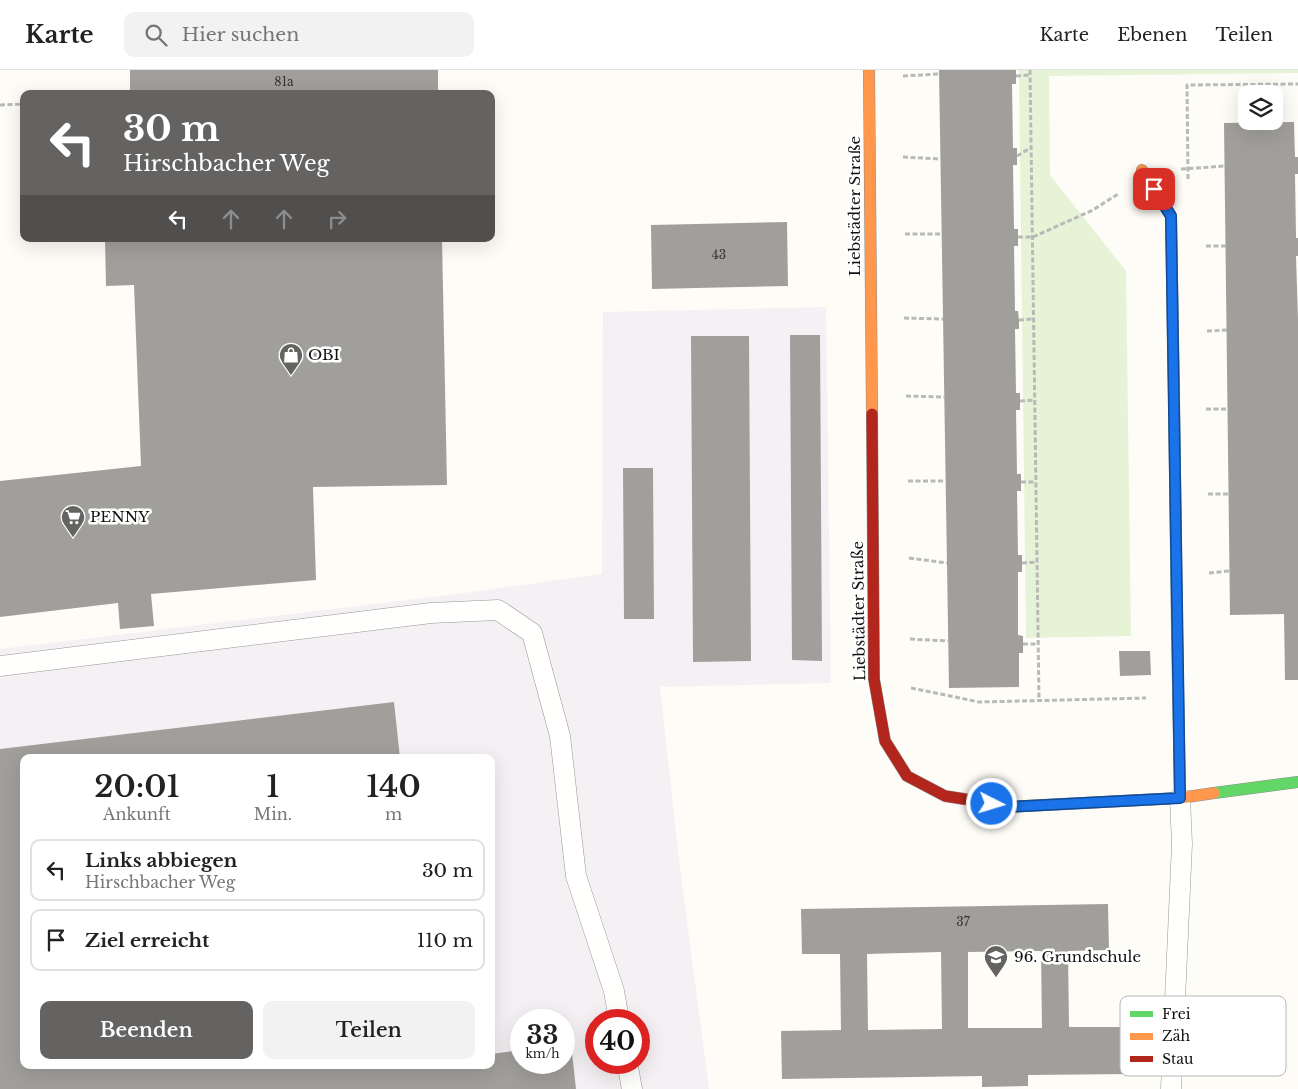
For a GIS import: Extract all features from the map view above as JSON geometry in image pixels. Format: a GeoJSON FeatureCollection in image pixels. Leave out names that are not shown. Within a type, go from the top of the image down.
{"type":"FeatureCollection","features":[{"type":"Feature","properties":{"kind":"street","name":"Liebstädter Straße"},"geometry":{"type":"LineString","coordinates":[[869,70],[873,671],[885,741],[907,776],[945,796],[1008,807],[1180,798],[1298,782]]}},
{"type":"Feature","properties":{"kind":"street"},"geometry":{"type":"LineString","coordinates":[[1144,173],[1171,216],[1180,798]]}},
{"type":"Feature","properties":{"kind":"lane"},"geometry":{"type":"LineString","coordinates":[[0,666],[431,613],[498,610],[532,633],[560,736],[576,876],[614,991],[617,1009]]}},
{"type":"Feature","properties":{"kind":"lane"},"geometry":{"type":"LineString","coordinates":[[1175,996],[1182,844],[1180,798]]}},
{"type":"Feature","properties":{"kind":"lane"},"geometry":{"type":"LineString","coordinates":[[629,1074],[632,1089]]}},
{"type":"Feature","properties":{"kind":"lane"},"geometry":{"type":"LineString","coordinates":[[1171,1089],[1172,1076]]}},
{"type":"Feature","properties":{"kind":"path"},"geometry":{"type":"LineString","coordinates":[[1030,70],[1039,700]]}},
{"type":"Feature","properties":{"kind":"path"},"geometry":{"type":"LineString","coordinates":[[903,76],[939,74]]}},
{"type":"Feature","properties":{"kind":"path"},"geometry":{"type":"LineString","coordinates":[[1016,76],[1030,75]]}},
{"type":"Feature","properties":{"kind":"path"},"geometry":{"type":"LineString","coordinates":[[1188,121],[1187,85],[1298,84]]}},
{"type":"Feature","properties":{"kind":"path"},"geometry":{"type":"LineString","coordinates":[[0,105],[20,104]]}},
{"type":"Feature","properties":{"kind":"path"},"geometry":{"type":"LineString","coordinates":[[1017,156],[1032,147]]}},
{"type":"Feature","properties":{"kind":"path"},"geometry":{"type":"LineString","coordinates":[[902,157],[940,159]]}},
{"type":"Feature","properties":{"kind":"path"},"geometry":{"type":"LineString","coordinates":[[1188,167],[1225,166]]}},
{"type":"Feature","properties":{"kind":"path"},"geometry":{"type":"LineString","coordinates":[[1018,237],[1033,237],[1093,210],[1144,173]]}},
{"type":"Feature","properties":{"kind":"path"},"geometry":{"type":"LineString","coordinates":[[904,234],[942,234]]}},
{"type":"Feature","properties":{"kind":"path"},"geometry":{"type":"LineString","coordinates":[[1220,246],[1226,246]]}},
{"type":"Feature","properties":{"kind":"path"},"geometry":{"type":"LineString","coordinates":[[905,318],[943,319]]}},
{"type":"Feature","properties":{"kind":"path"},"geometry":{"type":"LineString","coordinates":[[1019,320],[1033,319]]}},
{"type":"Feature","properties":{"kind":"path"},"geometry":{"type":"LineString","coordinates":[[1219,330],[1227,330]]}},
{"type":"Feature","properties":{"kind":"path"},"geometry":{"type":"LineString","coordinates":[[906,396],[944,397]]}},
{"type":"Feature","properties":{"kind":"path"},"geometry":{"type":"LineString","coordinates":[[1020,401],[1035,400]]}},
{"type":"Feature","properties":{"kind":"path"},"geometry":{"type":"LineString","coordinates":[[1221,409],[1228,409]]}},
{"type":"Feature","properties":{"kind":"path"},"geometry":{"type":"LineString","coordinates":[[908,481],[945,481]]}},
{"type":"Feature","properties":{"kind":"path"},"geometry":{"type":"LineString","coordinates":[[1021,482],[1035,482]]}},
{"type":"Feature","properties":{"kind":"path"},"geometry":{"type":"LineString","coordinates":[[1222,494],[1228,494]]}},
{"type":"Feature","properties":{"kind":"path"},"geometry":{"type":"LineString","coordinates":[[909,558],[947,563]]}},
{"type":"Feature","properties":{"kind":"path"},"geometry":{"type":"LineString","coordinates":[[1022,563],[1037,562]]}},
{"type":"Feature","properties":{"kind":"path"},"geometry":{"type":"LineString","coordinates":[[1223,572],[1229,571]]}},
{"type":"Feature","properties":{"kind":"path"},"geometry":{"type":"LineString","coordinates":[[910,638],[948,640]]}},
{"type":"Feature","properties":{"kind":"path"},"geometry":{"type":"LineString","coordinates":[[1023,644],[1038,644]]}},
{"type":"Feature","properties":{"kind":"path"},"geometry":{"type":"LineString","coordinates":[[911,688],[979,702],[1178,698]]}},
{"type":"Feature","properties":{"kind":"shaded area"},"geometry":{"type":"Polygon","coordinates":[[[826,307],[831,683],[660,687],[680,868],[709,1089],[0,1089],[0,649],[457,594],[602,574],[603,312],[826,307]]]}},
{"type":"Feature","properties":{"kind":"green space"},"geometry":{"type":"Polygon","coordinates":[[[1019,70],[1298,70],[1298,73],[1049,76],[1050,175],[1126,271],[1131,636],[1026,638],[1019,70]]]}},
{"type":"Feature","properties":{"kind":"building"},"geometry":{"type":"Polygon","coordinates":[[[130,70],[438,70],[438,90],[130,90],[130,70]]]}},
{"type":"Feature","properties":{"kind":"building"},"geometry":{"type":"Polygon","coordinates":[[[939,70],[1016,70],[1016,84],[1012,84],[1013,148],[1017,148],[1017,165],[1013,165],[1014,229],[1018,229],[1018,246],[1014,246],[1015,311],[1018,311],[1019,320],[1019,329],[1015,329],[1016,393],[1020,393],[1020,410],[1016,410],[1017,474],[1021,474],[1021,491],[1017,491],[1018,555],[1022,555],[1022,572],[1018,572],[1018,635],[1023,636],[1023,653],[1019,653],[1019,687],[949,688],[939,70]]]}},
{"type":"Feature","properties":{"kind":"building"},"geometry":{"type":"Polygon","coordinates":[[[1283,122],[1294,122],[1295,157],[1298,157],[1298,174],[1295,174],[1296,238],[1298,238],[1298,256],[1296,256],[1298,319],[1298,680],[1285,680],[1284,614],[1230,615],[1224,123],[1238,123],[1238,130],[1283,130],[1283,122]]]}},
{"type":"Feature","properties":{"kind":"building"},"geometry":{"type":"Polygon","coordinates":[[[787,222],[788,286],[652,289],[651,225],[787,222]]]}},
{"type":"Feature","properties":{"kind":"building","name":"OBI"},"geometry":{"type":"Polygon","coordinates":[[[105,242],[442,242],[447,485],[313,487],[316,580],[151,594],[154,626],[120,629],[118,603],[0,617],[0,481],[141,466],[134,285],[106,286],[105,242]]]}},
{"type":"Feature","properties":{"kind":"building"},"geometry":{"type":"Polygon","coordinates":[[[790,335],[820,335],[822,661],[792,660],[790,335]]]}},
{"type":"Feature","properties":{"kind":"building"},"geometry":{"type":"Polygon","coordinates":[[[691,336],[749,336],[751,661],[693,662],[691,336]]]}},
{"type":"Feature","properties":{"kind":"building"},"geometry":{"type":"Polygon","coordinates":[[[623,468],[653,468],[654,619],[624,619],[623,468]]]}},
{"type":"Feature","properties":{"kind":"building"},"geometry":{"type":"Polygon","coordinates":[[[1119,651],[1150,651],[1151,675],[1120,676],[1119,651]]]}},
{"type":"Feature","properties":{"kind":"building"},"geometry":{"type":"Polygon","coordinates":[[[394,702],[400,754],[20,754],[20,1069],[495,1069],[495,1053],[510,1051],[510,1074],[574,1074],[576,1089],[0,1089],[0,749],[394,702]]]}},
{"type":"Feature","properties":{"kind":"building"},"geometry":{"type":"Polygon","coordinates":[[[1108,904],[1109,950],[1068,951],[1069,1027],[1120,1027],[1120,1074],[1028,1075],[1028,1086],[982,1087],[982,1076],[782,1079],[781,1031],[841,1030],[840,954],[802,954],[801,909],[1108,904]],[[1041,951],[968,952],[968,1028],[1042,1028],[1041,951]],[[941,952],[867,954],[868,1030],[942,1029],[941,952]]]}},
{"type":"Feature","properties":{"kind":"traffic: fast"},"geometry":{"type":"LineString","coordinates":[[1174,397],[1177,629]]}},
{"type":"Feature","properties":{"kind":"traffic: fast"},"geometry":{"type":"LineString","coordinates":[[1214,793],[1298,782]]}},
{"type":"Feature","properties":{"kind":"traffic: slow"},"geometry":{"type":"LineString","coordinates":[[869,70],[872,414]]}},
{"type":"Feature","properties":{"kind":"traffic: slow"},"geometry":{"type":"LineString","coordinates":[[1142,170],[1171,216],[1174,397]]}},
{"type":"Feature","properties":{"kind":"traffic: slow"},"geometry":{"type":"LineString","coordinates":[[1177,629],[1180,798]]}},
{"type":"Feature","properties":{"kind":"traffic: slow"},"geometry":{"type":"LineString","coordinates":[[964,799],[1008,807],[1180,798],[1214,793]]}},
{"type":"Feature","properties":{"kind":"traffic: jam"},"geometry":{"type":"LineString","coordinates":[[872,414],[874,679],[885,741],[907,776],[945,796],[964,799]]}},
{"type":"Feature","properties":{"kind":"place","name":"OBI"},"geometry":{"type":"Point","coordinates":[291,376]}},
{"type":"Feature","properties":{"kind":"place","name":"PENNY"},"geometry":{"type":"Point","coordinates":[73,538]}},
{"type":"Feature","properties":{"kind":"place","name":"96. Grundschule"},"geometry":{"type":"Point","coordinates":[996,978]}},
{"type":"Feature","properties":{"kind":"route"},"geometry":{"type":"LineString","coordinates":[[992,804],[1008,807],[1180,798],[1171,216],[1154,189]]}}]}
